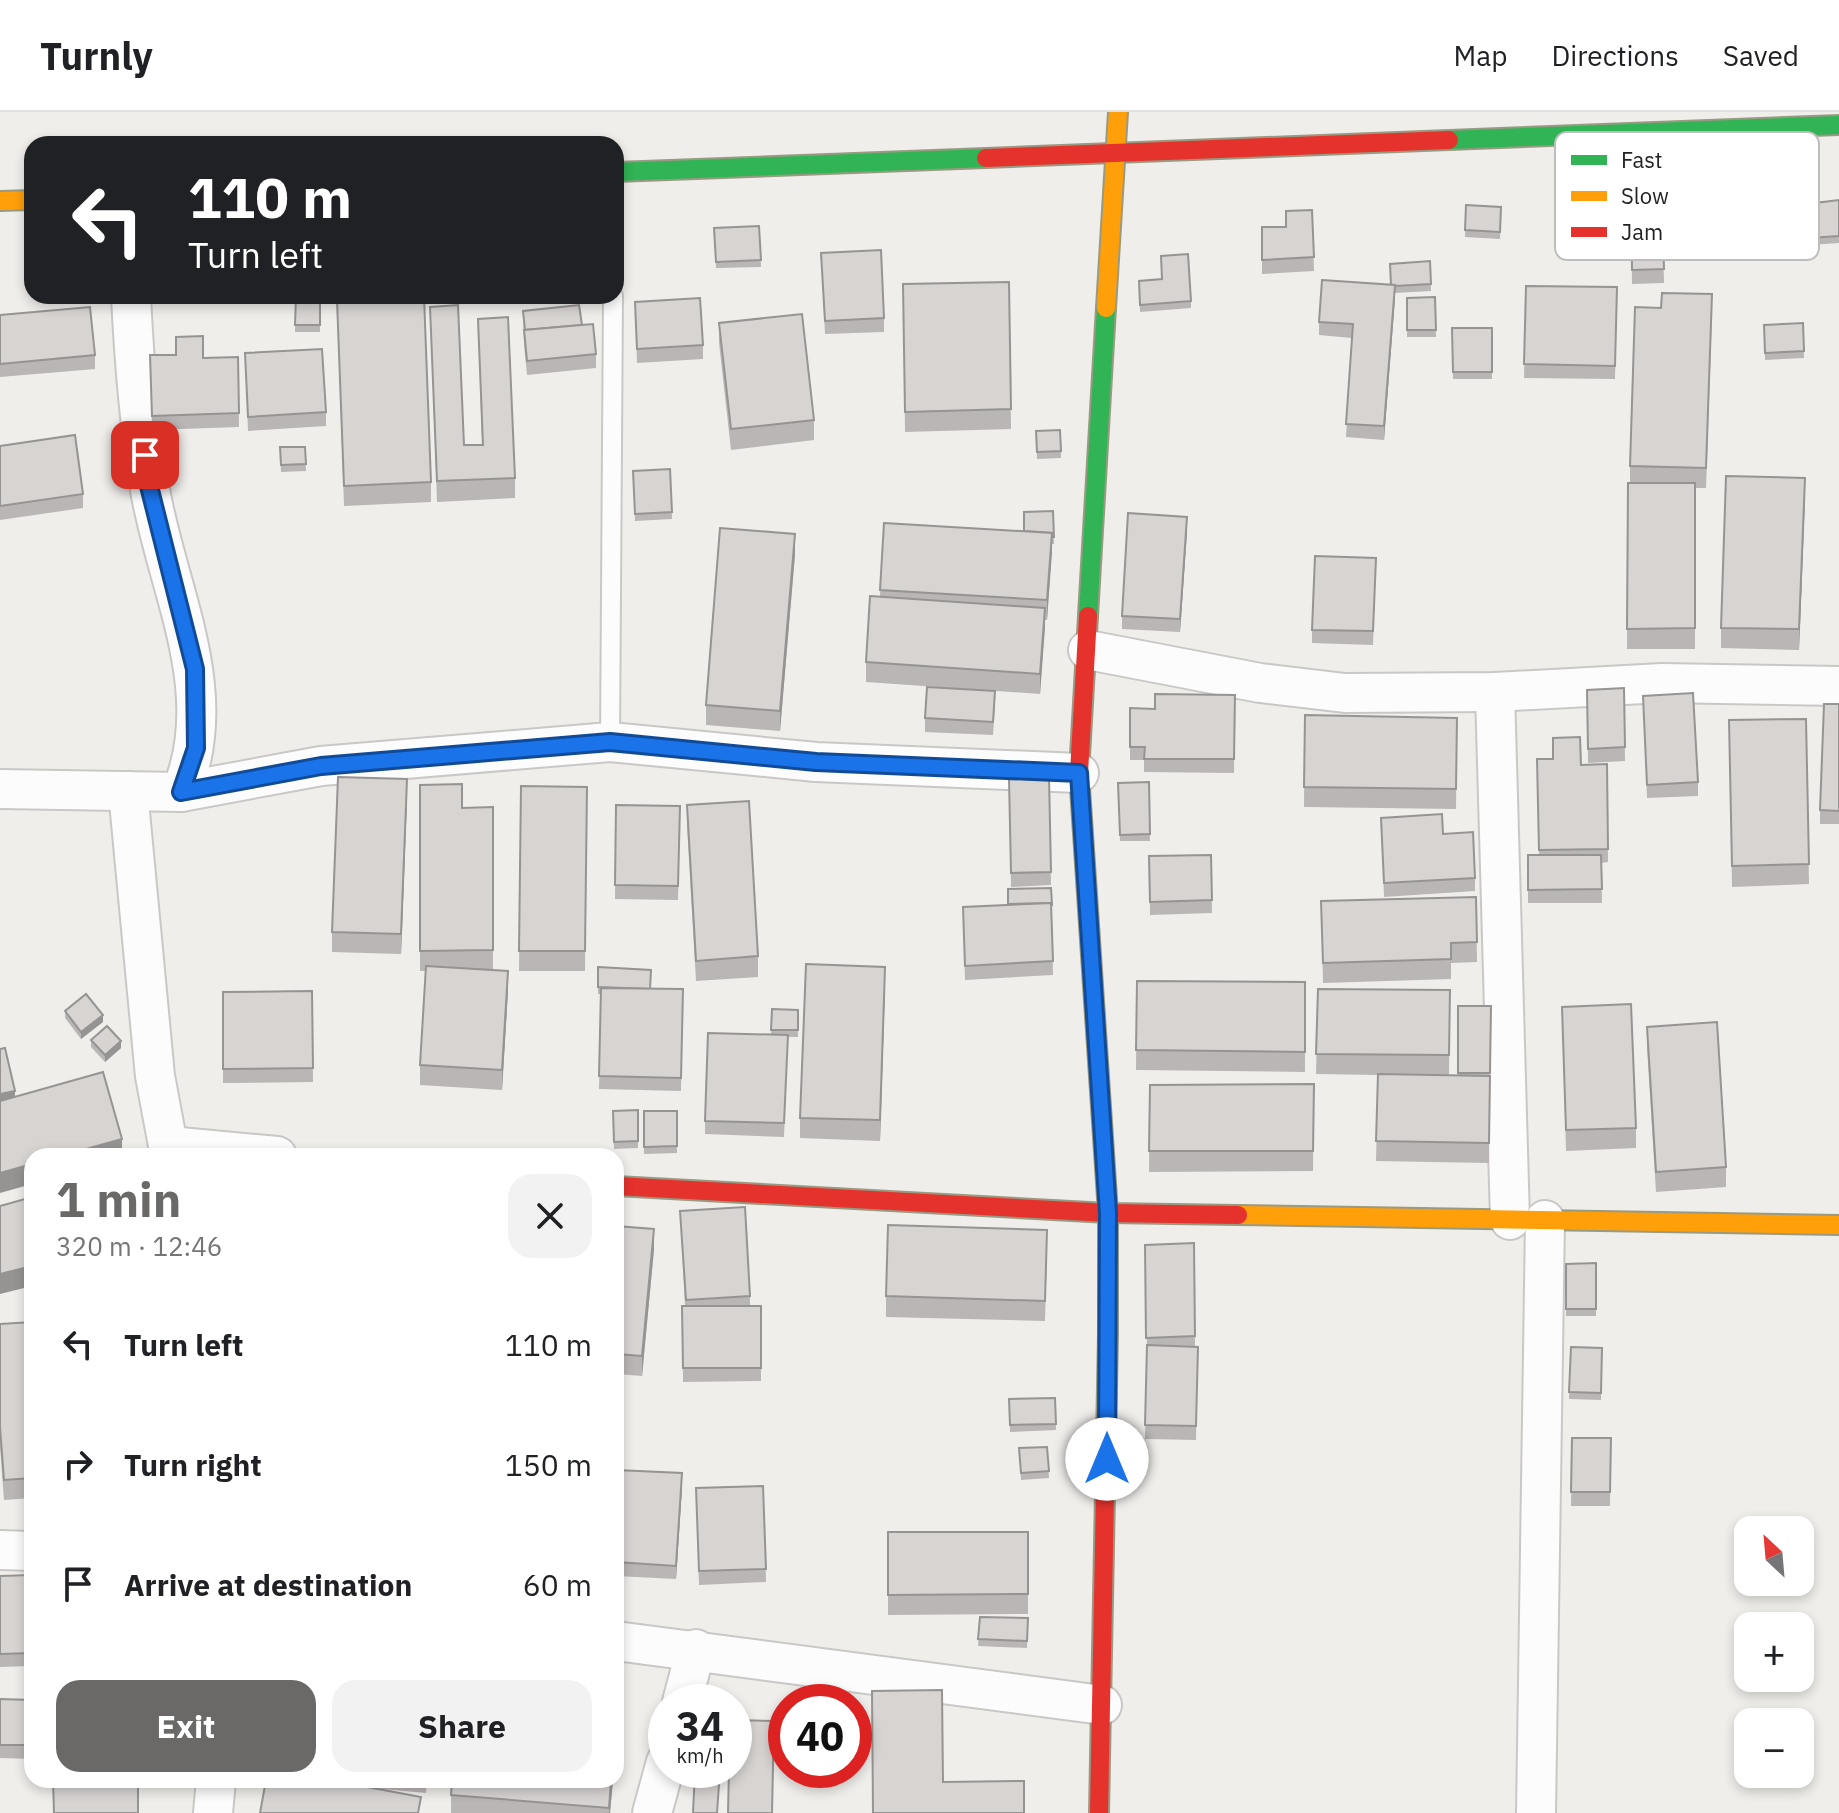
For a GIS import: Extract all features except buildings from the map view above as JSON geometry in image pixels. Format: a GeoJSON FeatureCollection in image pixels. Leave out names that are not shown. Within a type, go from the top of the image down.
{"type":"FeatureCollection","features":[{"type":"Feature","properties":{"kind":"street"},"geometry":{"type":"LineString","coordinates":[[1099,1813],[1108,1213],[1079,773],[1118,112]]}},
{"type":"Feature","properties":{"kind":"street"},"geometry":{"type":"LineString","coordinates":[[624,172],[1118,152],[1509,130],[1839,125]]}},
{"type":"Feature","properties":{"kind":"street"},"geometry":{"type":"LineString","coordinates":[[0,201],[24,200]]}},
{"type":"Feature","properties":{"kind":"street"},"geometry":{"type":"LineString","coordinates":[[132,304],[149,486],[196,679],[196,748],[181,792]]}},
{"type":"Feature","properties":{"kind":"street"},"geometry":{"type":"LineString","coordinates":[[1088,650],[1260,683],[1345,693],[1495,692],[1662,683],[1839,686]]}},
{"type":"Feature","properties":{"kind":"street"},"geometry":{"type":"LineString","coordinates":[[1495,692],[1527,1220],[1536,1813]]}},
{"type":"Feature","properties":{"kind":"street"},"geometry":{"type":"LineString","coordinates":[[0,789],[181,792],[321,766],[610,742],[816,762],[1079,773]]}},
{"type":"Feature","properties":{"kind":"street"},"geometry":{"type":"LineString","coordinates":[[128,791],[154,1060],[169,1148]]}},
{"type":"Feature","properties":{"kind":"street"},"geometry":{"type":"LineString","coordinates":[[624,1186],[1108,1213],[1839,1225]]}},
{"type":"Feature","properties":{"kind":"street"},"geometry":{"type":"LineString","coordinates":[[0,1550],[24,1551]]}},
{"type":"Feature","properties":{"kind":"street"},"geometry":{"type":"LineString","coordinates":[[624,1642],[1102,1705]]}},
{"type":"Feature","properties":{"kind":"street"},"geometry":{"type":"LineString","coordinates":[[687,1684],[696,1649]]}},
{"type":"Feature","properties":{"kind":"street"},"geometry":{"type":"LineString","coordinates":[[213,1813],[215,1788]]}},
{"type":"Feature","properties":{"kind":"street"},"geometry":{"type":"LineString","coordinates":[[652,1813],[659,1788]]}},
{"type":"Feature","properties":{"kind":"lane"},"geometry":{"type":"LineString","coordinates":[[610,742],[613,304]]}},
{"type":"Feature","properties":{"kind":"traffic: fast"},"geometry":{"type":"LineString","coordinates":[[1657,132],[1839,125]]}},
{"type":"Feature","properties":{"kind":"traffic: fast"},"geometry":{"type":"LineString","coordinates":[[1449,140],[1555,136]]}},
{"type":"Feature","properties":{"kind":"traffic: fast"},"geometry":{"type":"LineString","coordinates":[[624,172],[986,158]]}},
{"type":"Feature","properties":{"kind":"traffic: fast"},"geometry":{"type":"LineString","coordinates":[[1088,616],[1106,308]]}},
{"type":"Feature","properties":{"kind":"traffic: fast"},"geometry":{"type":"LineString","coordinates":[[1095,1016],[1108,1213],[1108,1333]]}},
{"type":"Feature","properties":{"kind":"traffic: slow"},"geometry":{"type":"LineString","coordinates":[[1106,308],[1118,112]]}},
{"type":"Feature","properties":{"kind":"traffic: slow"},"geometry":{"type":"LineString","coordinates":[[0,201],[24,200]]}},
{"type":"Feature","properties":{"kind":"traffic: slow"},"geometry":{"type":"LineString","coordinates":[[1238,1215],[1839,1225]]}},
{"type":"Feature","properties":{"kind":"traffic: jam"},"geometry":{"type":"LineString","coordinates":[[986,158],[1449,140]]}},
{"type":"Feature","properties":{"kind":"traffic: jam"},"geometry":{"type":"LineString","coordinates":[[1088,616],[1079,773],[1095,1016]]}},
{"type":"Feature","properties":{"kind":"traffic: jam"},"geometry":{"type":"LineString","coordinates":[[624,1186],[1108,1213],[1238,1215]]}},
{"type":"Feature","properties":{"kind":"traffic: jam"},"geometry":{"type":"LineString","coordinates":[[1099,1813],[1108,1333]]}},
{"type":"Feature","properties":{"kind":"route"},"geometry":{"type":"LineString","coordinates":[[145,455],[149,486],[195,669],[196,748],[181,792],[321,766],[610,742],[816,762],[1079,773],[1108,1213],[1107,1459]]}}]}
